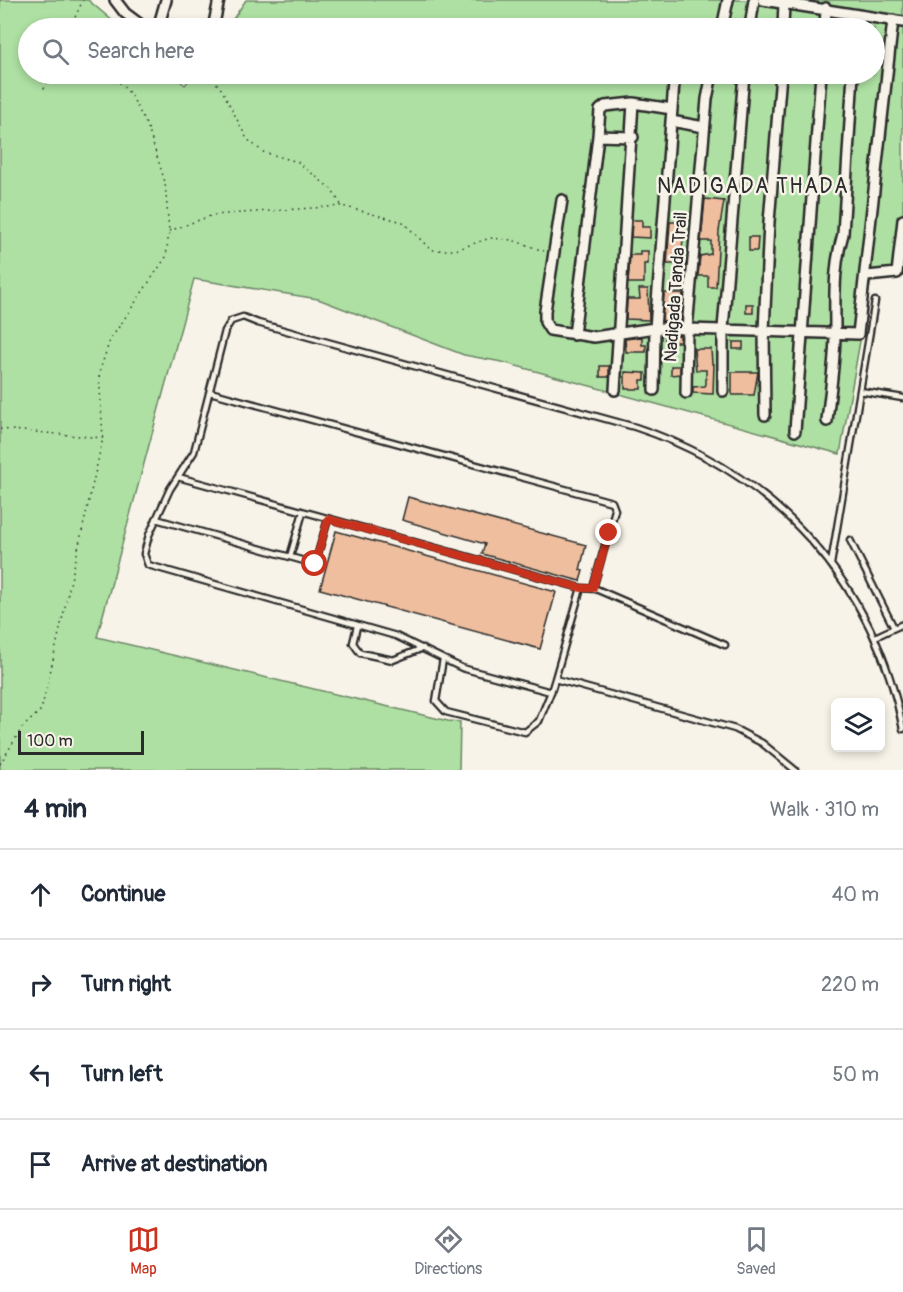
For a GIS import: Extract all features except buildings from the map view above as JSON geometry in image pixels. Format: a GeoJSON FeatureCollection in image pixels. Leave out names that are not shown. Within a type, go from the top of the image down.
{"type":"FeatureCollection","features":[{"type":"Feature","properties":{"kind":"street"},"geometry":{"type":"LineString","coordinates":[[161,18],[166,0]]}},
{"type":"Feature","properties":{"kind":"street"},"geometry":{"type":"LineString","coordinates":[[215,18],[219,0]]}},
{"type":"Feature","properties":{"kind":"street"},"geometry":{"type":"LineString","coordinates":[[724,18],[728,0]]}},
{"type":"Feature","properties":{"kind":"street"},"geometry":{"type":"LineString","coordinates":[[751,18],[754,0]]}},
{"type":"Feature","properties":{"kind":"street"},"geometry":{"type":"LineString","coordinates":[[763,0],[826,8],[878,18]]}},
{"type":"Feature","properties":{"kind":"street"},"geometry":{"type":"LineString","coordinates":[[116,1],[132,18]]}},
{"type":"Feature","properties":{"kind":"street"},"geometry":{"type":"LineString","coordinates":[[783,18],[784,3]]}},
{"type":"Feature","properties":{"kind":"street"},"geometry":{"type":"LineString","coordinates":[[826,8],[826,18]]}},
{"type":"Feature","properties":{"kind":"street"},"geometry":{"type":"LineString","coordinates":[[562,200],[545,322],[550,330],[594,338],[655,328],[854,335],[860,332],[898,21]]}},
{"type":"Feature","properties":{"kind":"street"},"geometry":{"type":"LineString","coordinates":[[654,390],[655,328],[674,84]]}},
{"type":"Feature","properties":{"kind":"street","name":"Nadigada Tanda Trail"},"geometry":{"type":"LineString","coordinates":[[686,393],[687,329],[702,147],[710,84]]}},
{"type":"Feature","properties":{"kind":"street"},"geometry":{"type":"LineString","coordinates":[[723,391],[723,329],[743,84]]}},
{"type":"Feature","properties":{"kind":"street"},"geometry":{"type":"LineString","coordinates":[[765,415],[764,331],[769,222],[780,84]]}},
{"type":"Feature","properties":{"kind":"street"},"geometry":{"type":"LineString","coordinates":[[795,431],[820,84]]}},
{"type":"Feature","properties":{"kind":"street"},"geometry":{"type":"LineString","coordinates":[[827,421],[835,334],[833,289],[836,256],[843,234],[852,84]]}},
{"type":"Feature","properties":{"kind":"street"},"geometry":{"type":"LineString","coordinates":[[574,335],[600,110],[604,106],[633,103],[672,109]]}},
{"type":"Feature","properties":{"kind":"street"},"geometry":{"type":"LineString","coordinates":[[615,390],[633,137],[633,103]]}},
{"type":"Feature","properties":{"kind":"street"},"geometry":{"type":"LineString","coordinates":[[671,121],[704,127]]}},
{"type":"Feature","properties":{"kind":"street"},"geometry":{"type":"LineString","coordinates":[[598,136],[633,137]]}},
{"type":"Feature","properties":{"kind":"street"},"geometry":{"type":"LineString","coordinates":[[867,276],[897,273],[903,220]]}},
{"type":"Feature","properties":{"kind":"lane"},"geometry":{"type":"LineString","coordinates":[[831,564],[875,301]]}},
{"type":"Feature","properties":{"kind":"lane"},"geometry":{"type":"LineString","coordinates":[[550,692],[462,668],[396,636],[148,565],[144,558],[145,549],[156,519],[194,452],[228,325],[235,318],[243,317],[635,427],[670,439],[755,486],[783,509],[831,564],[875,637],[888,668],[903,729]]}},
{"type":"Feature","properties":{"kind":"lane"},"geometry":{"type":"LineString","coordinates":[[860,391],[903,398]]}},
{"type":"Feature","properties":{"kind":"lane"},"geometry":{"type":"LineString","coordinates":[[210,392],[612,502],[615,510],[593,588]]}},
{"type":"Feature","properties":{"kind":"lane"},"geometry":{"type":"LineString","coordinates":[[178,477],[581,588],[593,588],[725,645]]}},
{"type":"Feature","properties":{"kind":"lane"},"geometry":{"type":"LineString","coordinates":[[290,557],[303,512]]}},
{"type":"Feature","properties":{"kind":"lane"},"geometry":{"type":"LineString","coordinates":[[156,519],[315,564],[328,519]]}},
{"type":"Feature","properties":{"kind":"lane"},"geometry":{"type":"LineString","coordinates":[[850,540],[894,628]]}},
{"type":"Feature","properties":{"kind":"lane"},"geometry":{"type":"LineString","coordinates":[[443,659],[436,701],[446,711],[525,732],[539,721],[555,679],[581,588]]}},
{"type":"Feature","properties":{"kind":"lane"},"geometry":{"type":"LineString","coordinates":[[875,637],[903,624]]}},
{"type":"Feature","properties":{"kind":"lane"},"geometry":{"type":"LineString","coordinates":[[357,626],[353,643],[360,652],[393,660],[423,648]]}},
{"type":"Feature","properties":{"kind":"lane"},"geometry":{"type":"LineString","coordinates":[[555,679],[723,725],[762,743],[795,770]]}},
{"type":"Feature","properties":{"kind":"path"},"geometry":{"type":"LineString","coordinates":[[75,18],[83,0]]}},
{"type":"Feature","properties":{"kind":"path"},"geometry":{"type":"LineString","coordinates":[[44,89],[46,84]]}},
{"type":"Feature","properties":{"kind":"path"},"geometry":{"type":"LineString","coordinates":[[0,764],[22,728],[41,710],[103,438],[99,373],[110,340],[166,257],[169,231],[165,182],[148,128],[131,95],[121,84]]}},
{"type":"Feature","properties":{"kind":"path"},"geometry":{"type":"LineString","coordinates":[[217,84],[247,140],[263,152],[298,162],[331,189],[342,206]]}},
{"type":"Feature","properties":{"kind":"path"},"geometry":{"type":"LineString","coordinates":[[169,231],[222,213],[281,212],[342,206],[403,222],[431,250],[454,250],[490,238],[512,240],[554,254]]}},
{"type":"Feature","properties":{"kind":"path"},"geometry":{"type":"LineString","coordinates":[[0,429],[103,438]]}},
{"type":"Feature","properties":{"kind":"green space"},"geometry":{"type":"Polygon","coordinates":[[[0,0],[88,0],[109,18],[18,18],[18,84],[185,85],[885,84],[885,18],[234,18],[246,0],[903,0],[903,274],[871,279],[840,454],[502,362],[464,355],[318,299],[194,279],[97,637],[460,722],[459,770],[0,770],[0,0]]]}},
{"type":"Feature","properties":{"kind":"district","name":"NADIGADA THADA"},"geometry":{"type":"Point","coordinates":[753,186]}},
{"type":"Feature","properties":{"kind":"route"},"geometry":{"type":"LineString","coordinates":[[315,564],[328,519],[581,588],[593,588],[609,533]]}}]}
